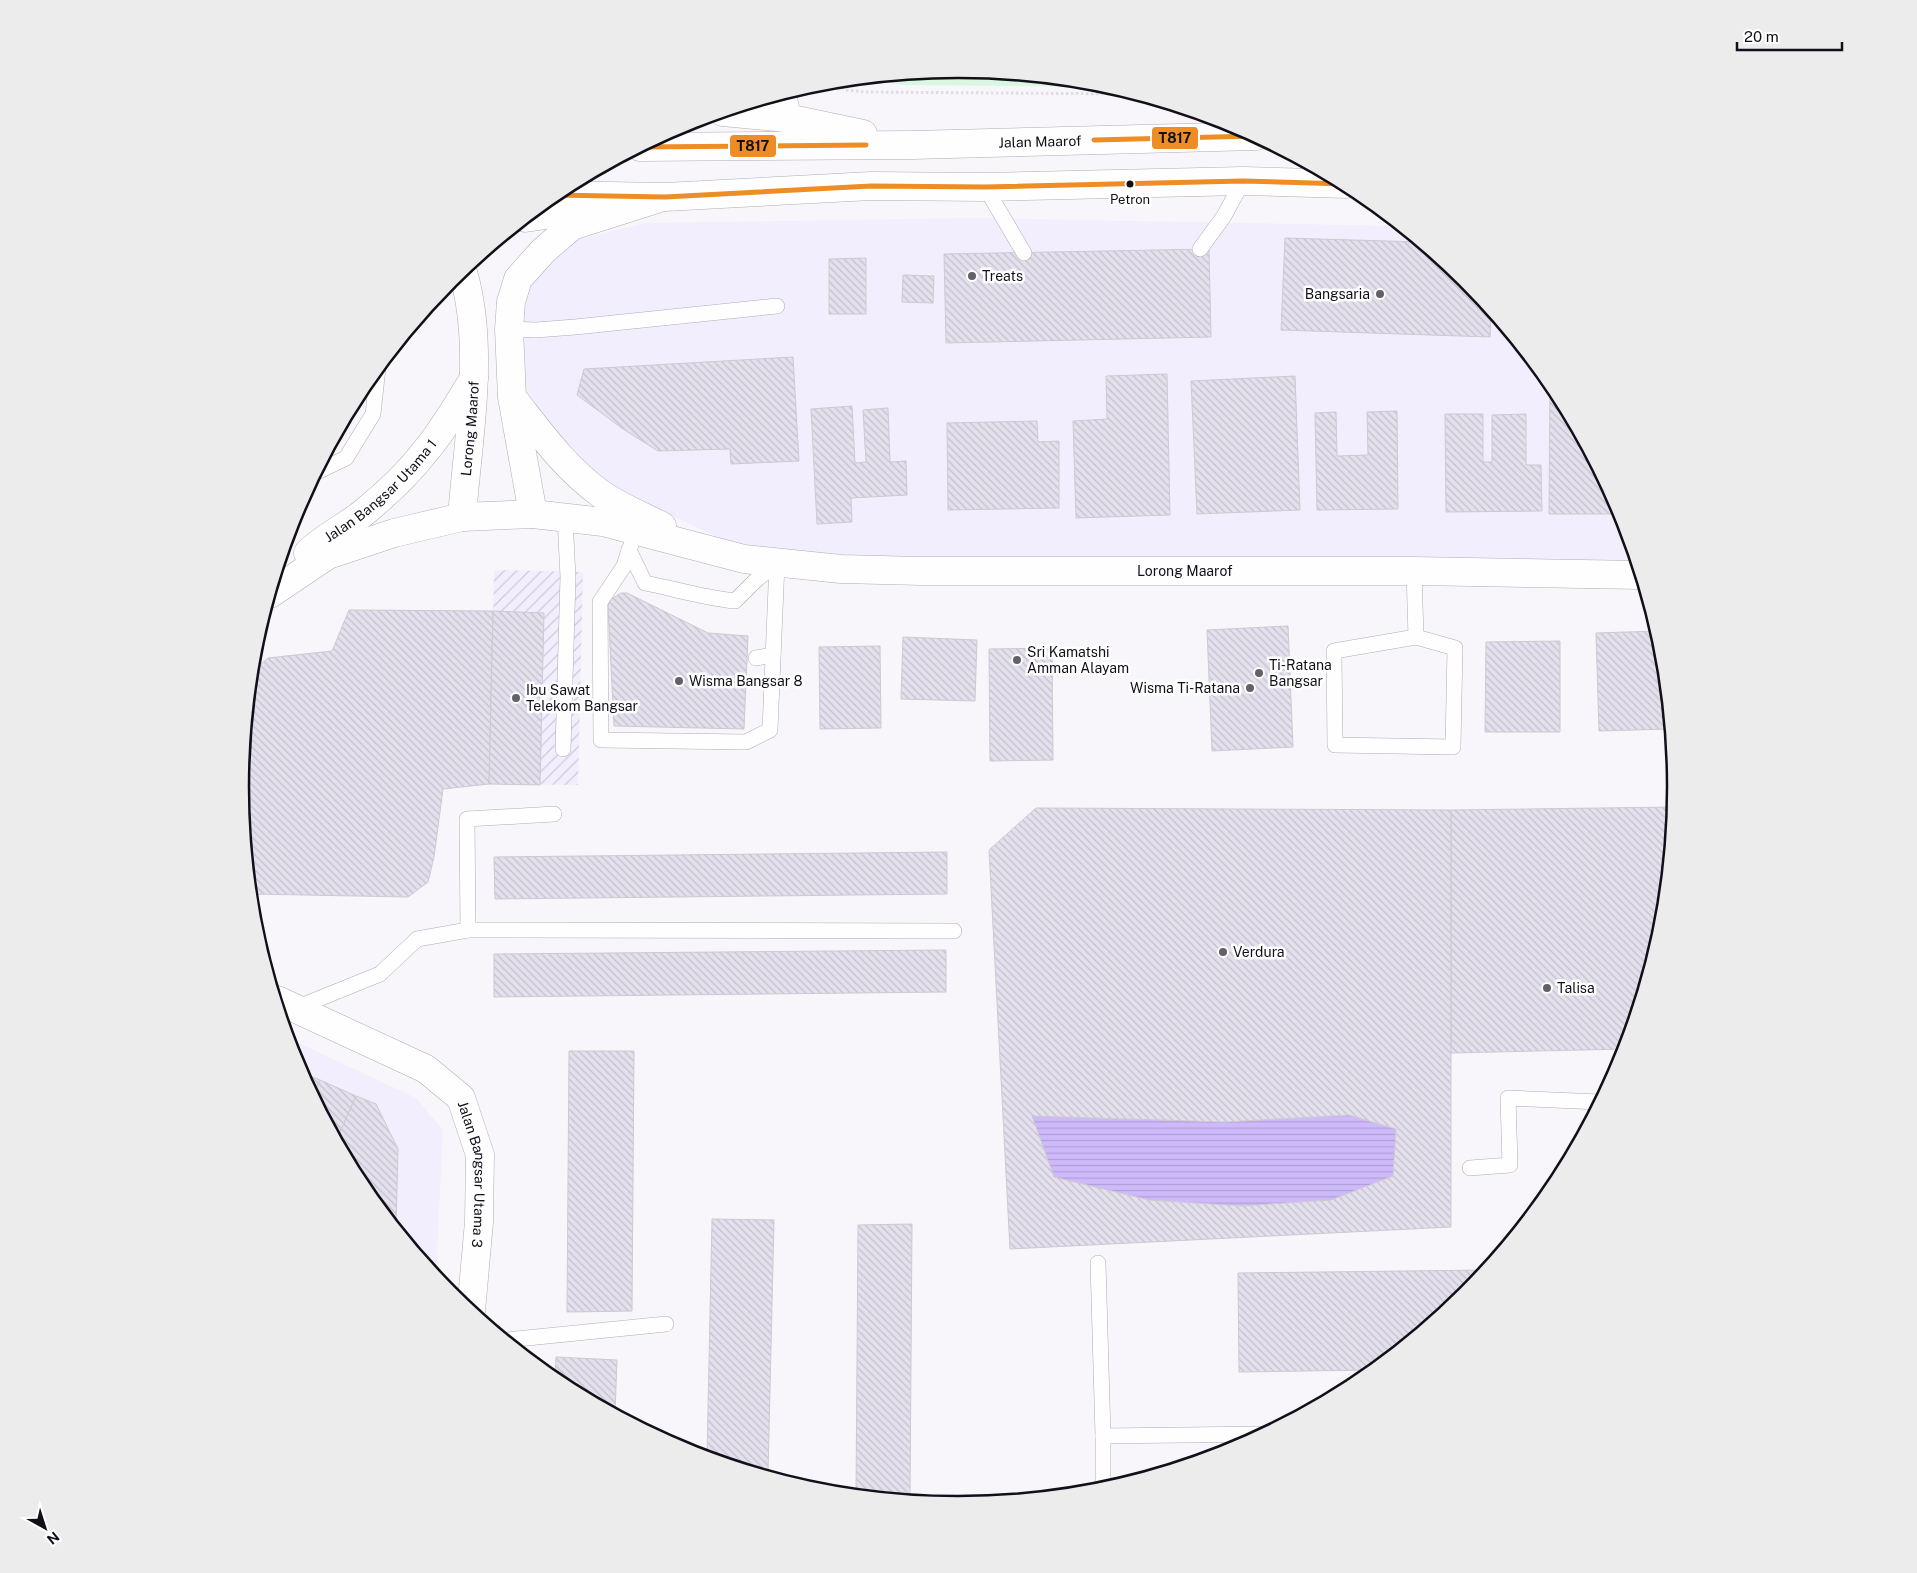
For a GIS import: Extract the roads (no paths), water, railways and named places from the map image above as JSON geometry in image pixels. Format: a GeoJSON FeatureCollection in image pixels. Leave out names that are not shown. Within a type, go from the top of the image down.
{"type":"FeatureCollection","features":[{"type":"Feature","properties":{"kind":"street"},"geometry":{"type":"LineString","coordinates":[[750,109],[785,106],[913,145]]}},
{"type":"Feature","properties":{"kind":"street","name":"Jalan Maarof"},"geometry":{"type":"LineString","coordinates":[[913,145],[1241,136]]}},
{"type":"Feature","properties":{"kind":"street"},"geometry":{"type":"LineString","coordinates":[[654,147],[913,145]]}},
{"type":"Feature","properties":{"kind":"street"},"geometry":{"type":"LineString","coordinates":[[568,195],[665,197],[871,186],[985,187],[1243,181],[1331,184]]}},
{"type":"Feature","properties":{"kind":"street"},"geometry":{"type":"LineString","coordinates":[[538,216],[665,197]]}},
{"type":"Feature","properties":{"kind":"street"},"geometry":{"type":"LineString","coordinates":[[533,514],[512,397],[509,329],[511,302],[518,279],[543,251],[572,226],[665,197]]}},
{"type":"Feature","properties":{"kind":"street","name":"Lorong Maarof"},"geometry":{"type":"LineString","coordinates":[[464,278],[469,297],[474,337],[474,378],[462,517],[533,514],[604,522],[631,540],[777,563],[841,569],[921,571],[1414,571],[1635,575]]}},
{"type":"Feature","properties":{"kind":"street","name":"Jalan Bangsar Utama 1"},"geometry":{"type":"LineString","coordinates":[[280,581],[314,547],[354,521],[391,490],[424,454],[452,415],[474,378]]}},
{"type":"Feature","properties":{"kind":"street","name":"Lorong Maarof"},"geometry":{"type":"LineString","coordinates":[[512,397],[555,451],[583,479],[602,494],[623,507],[728,556]]}},
{"type":"Feature","properties":{"kind":"street","name":"Jalan Bangsar Utama 1"},"geometry":{"type":"LineString","coordinates":[[278,588],[328,555],[394,533],[462,517]]}},
{"type":"Feature","properties":{"kind":"street","name":"Jalan Bangsar Utama 3"},"geometry":{"type":"LineString","coordinates":[[286,1004],[426,1069],[461,1098],[480,1155],[479,1222],[472,1302]]}},
{"type":"Feature","properties":{"kind":"lane"},"geometry":{"type":"LineString","coordinates":[[1200,249],[1224,216],[1243,181]]}},
{"type":"Feature","properties":{"kind":"lane"},"geometry":{"type":"LineString","coordinates":[[985,187],[1024,253]]}},
{"type":"Feature","properties":{"kind":"lane"},"geometry":{"type":"LineString","coordinates":[[509,329],[536,330],[575,327],[777,306]]}},
{"type":"Feature","properties":{"kind":"lane"},"geometry":{"type":"LineString","coordinates":[[326,468],[346,458],[373,414],[376,383]]}},
{"type":"Feature","properties":{"kind":"lane"},"geometry":{"type":"LineString","coordinates":[[563,749],[568,577],[565,518]]}},
{"type":"Feature","properties":{"kind":"lane"},"geometry":{"type":"LineString","coordinates":[[631,540],[646,584],[680,590],[706,598],[735,601],[777,563]]}},
{"type":"Feature","properties":{"kind":"lane"},"geometry":{"type":"LineString","coordinates":[[631,540],[624,566],[600,602],[601,740],[746,742],[770,730],[777,563]]}},
{"type":"Feature","properties":{"kind":"lane"},"geometry":{"type":"LineString","coordinates":[[1414,571],[1416,637]]}},
{"type":"Feature","properties":{"kind":"lane"},"geometry":{"type":"LineString","coordinates":[[1416,637],[1455,648],[1453,747],[1335,745],[1334,651],[1416,637]]}},
{"type":"Feature","properties":{"kind":"lane"},"geometry":{"type":"LineString","coordinates":[[756,658],[773,655]]}},
{"type":"Feature","properties":{"kind":"lane"},"geometry":{"type":"LineString","coordinates":[[468,930],[467,820],[554,814]]}},
{"type":"Feature","properties":{"kind":"lane"},"geometry":{"type":"LineString","coordinates":[[286,1004],[380,974],[417,939],[468,930],[954,931]]}},
{"type":"Feature","properties":{"kind":"lane"},"geometry":{"type":"LineString","coordinates":[[1470,1168],[1510,1166],[1508,1098],[1593,1102]]}},
{"type":"Feature","properties":{"kind":"lane"},"geometry":{"type":"LineString","coordinates":[[1098,1263],[1103,1481]]}},
{"type":"Feature","properties":{"kind":"lane"},"geometry":{"type":"LineString","coordinates":[[515,1339],[666,1324]]}},
{"type":"Feature","properties":{"kind":"lane"},"geometry":{"type":"LineString","coordinates":[[1103,1436],[1246,1434]]}},
{"type":"Feature","properties":{"kind":"place","name":"Petron"},"geometry":{"type":"Point","coordinates":[1130,184]}},
{"type":"Feature","properties":{"kind":"place","name":"Treats"},"geometry":{"type":"Point","coordinates":[972,276]}},
{"type":"Feature","properties":{"kind":"place","name":"Bangsaria"},"geometry":{"type":"Point","coordinates":[1380,294]}},
{"type":"Feature","properties":{"kind":"place","name":"Sri Kamatshi Amman Alayam"},"geometry":{"type":"Point","coordinates":[1017,660]}},
{"type":"Feature","properties":{"kind":"place","name":"Ti-Ratana Bangsar"},"geometry":{"type":"Point","coordinates":[1259,673]}},
{"type":"Feature","properties":{"kind":"place","name":"Wisma Bangsar 8"},"geometry":{"type":"Point","coordinates":[679,681]}},
{"type":"Feature","properties":{"kind":"place","name":"Wisma Ti-Ratana"},"geometry":{"type":"Point","coordinates":[1250,688]}},
{"type":"Feature","properties":{"kind":"place","name":"Ibu Sawat Telekom Bangsar"},"geometry":{"type":"Point","coordinates":[516,698]}},
{"type":"Feature","properties":{"kind":"place","name":"Verdura"},"geometry":{"type":"Point","coordinates":[1223,952]}},
{"type":"Feature","properties":{"kind":"place","name":"Talisa"},"geometry":{"type":"Point","coordinates":[1547,988]}}]}
